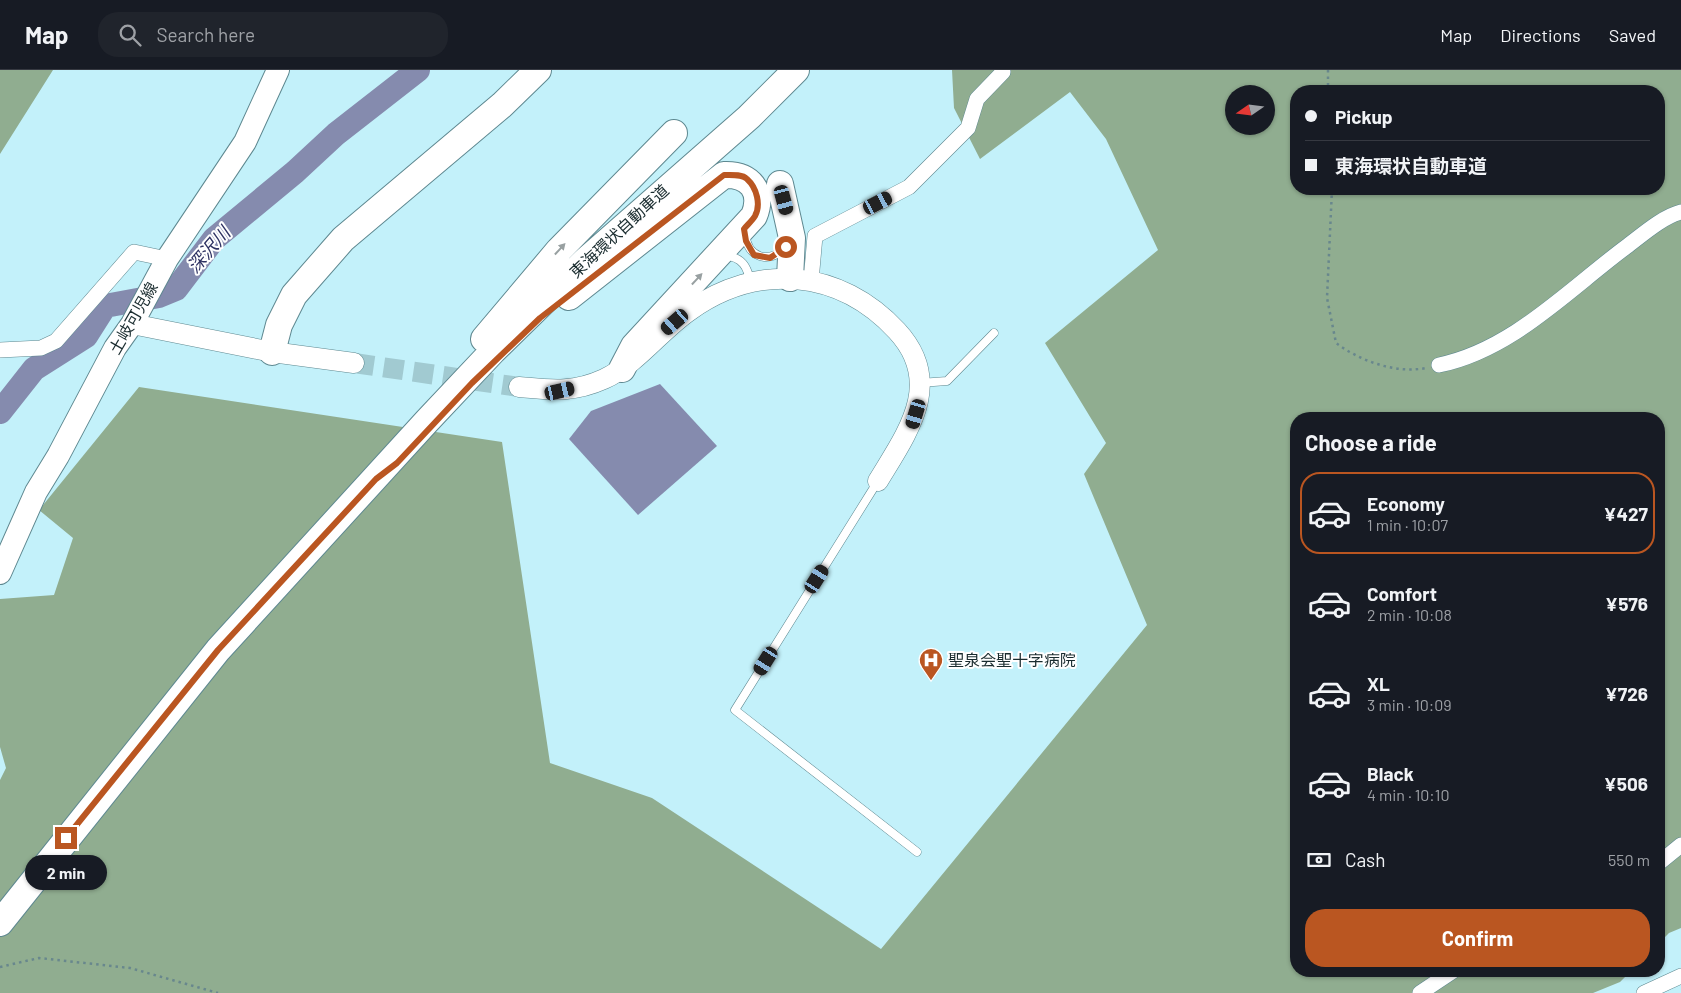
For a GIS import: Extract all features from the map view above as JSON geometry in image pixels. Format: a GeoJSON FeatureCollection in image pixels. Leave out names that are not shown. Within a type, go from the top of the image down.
{"type":"FeatureCollection","features":[{"type":"Feature","properties":{"kind":"highway"},"geometry":{"type":"LineString","coordinates":[[272,352],[279,325],[294,295],[315,269],[344,239],[502,105],[538,70]]}},
{"type":"Feature","properties":{"kind":"highway"},"geometry":{"type":"LineString","coordinates":[[502,105],[550,70]]}},
{"type":"Feature","properties":{"kind":"highway","name":"東海環状自動車道"},"geometry":{"type":"LineString","coordinates":[[0,923],[218,650],[378,469],[421,412],[602,233],[780,70]]}},
{"type":"Feature","properties":{"kind":"highway","name":"東海環状自動車道"},"geometry":{"type":"LineString","coordinates":[[0,912],[68,821],[211,646],[296,550],[543,302],[653,200],[749,117],[796,70]]}},
{"type":"Feature","properties":{"kind":"highway"},"geometry":{"type":"LineString","coordinates":[[378,469],[413,415],[476,349],[559,250],[674,133]]}},
{"type":"Feature","properties":{"kind":"highway"},"geometry":{"type":"LineString","coordinates":[[378,469],[397,463],[472,383],[540,318],[724,175],[735,175],[747,179],[757,195],[758,206],[754,216],[634,346],[622,369]]}},
{"type":"Feature","properties":{"kind":"highway"},"geometry":{"type":"LineString","coordinates":[[780,184],[801,279]]}},
{"type":"Feature","properties":{"kind":"main road","name":"土岐可児線"},"geometry":{"type":"LineString","coordinates":[[0,573],[36,492],[58,456],[115,348],[134,320],[167,258],[245,142],[278,70]]}},
{"type":"Feature","properties":{"kind":"street"},"geometry":{"type":"LineString","coordinates":[[801,279],[815,236],[909,187],[968,128],[977,99],[1003,72]]}},
{"type":"Feature","properties":{"kind":"street"},"geometry":{"type":"LineString","coordinates":[[1439,365],[1454,362],[1498,342],[1562,298],[1646,232],[1681,212]]}},
{"type":"Feature","properties":{"kind":"street"},"geometry":{"type":"LineString","coordinates":[[0,350],[41,348],[56,341],[134,252],[167,258]]}},
{"type":"Feature","properties":{"kind":"street"},"geometry":{"type":"LineString","coordinates":[[519,387],[560,391],[604,379],[622,369],[689,311],[714,296],[750,282],[801,279],[851,294],[891,324],[904,339],[914,358],[920,383],[918,404],[913,424],[878,481]]}},
{"type":"Feature","properties":{"kind":"street"},"geometry":{"type":"LineString","coordinates":[[134,320],[272,352],[354,362]]}},
{"type":"Feature","properties":{"kind":"street"},"geometry":{"type":"LineString","coordinates":[[1665,858],[1681,845]]}},
{"type":"Feature","properties":{"kind":"street"},"geometry":{"type":"LineString","coordinates":[[1644,993],[1681,976]]}},
{"type":"Feature","properties":{"kind":"street"},"geometry":{"type":"LineString","coordinates":[[1420,993],[1444,977]]}},
{"type":"Feature","properties":{"kind":"lane"},"geometry":{"type":"LineString","coordinates":[[744,229],[748,248],[754,255],[761,258],[770,258],[779,254],[792,238]]}},
{"type":"Feature","properties":{"kind":"lane"},"geometry":{"type":"LineString","coordinates":[[719,256],[738,258],[744,263],[750,282]]}},
{"type":"Feature","properties":{"kind":"lane"},"geometry":{"type":"LineString","coordinates":[[920,383],[946,381],[994,334]]}},
{"type":"Feature","properties":{"kind":"lane"},"geometry":{"type":"LineString","coordinates":[[878,481],[735,710],[917,852]]}},
{"type":"Feature","properties":{"kind":"path"},"geometry":{"type":"LineString","coordinates":[[1328,70],[1328,85]]}},
{"type":"Feature","properties":{"kind":"path"},"geometry":{"type":"LineString","coordinates":[[1332,195],[1327,298],[1336,343],[1347,352],[1392,368],[1416,370],[1439,365]]}},
{"type":"Feature","properties":{"kind":"path"},"geometry":{"type":"LineString","coordinates":[[0,967],[39,958],[130,968],[218,993]]}},
{"type":"Feature","properties":{"kind":"green space"},"geometry":{"type":"Polygon","coordinates":[[[0,70],[53,70],[0,154],[0,70]]]}},
{"type":"Feature","properties":{"kind":"green space"},"geometry":{"type":"Polygon","coordinates":[[[952,70],[1681,70],[1681,928],[1669,933],[1665,937],[1665,412],[1290,412],[1290,977],[1625,977],[1620,982],[1593,993],[0,993],[0,780],[6,768],[0,747],[0,599],[54,595],[73,538],[39,510],[139,387],[502,442],[550,763],[652,798],[881,949],[1147,625],[1084,474],[1106,443],[1045,343],[1158,250],[1106,139],[1070,92],[980,159],[954,108],[952,70]]]}},
{"type":"Feature","properties":{"kind":"water"},"geometry":{"type":"Polygon","coordinates":[[[660,384],[717,446],[638,515],[569,439],[591,411],[660,384]]]}},
{"type":"Feature","properties":{"kind":"waterway","name":"深沢川"},"geometry":{"type":"LineString","coordinates":[[0,412],[34,369],[86,336],[105,306],[159,296],[176,289],[214,239],[295,172],[336,134],[418,70]]}},
{"type":"Feature","properties":{"kind":"tunnel"},"geometry":{"type":"LineString","coordinates":[[354,363],[519,387]]}},
{"type":"Feature","properties":{"kind":"place","name":"聖泉会聖十字病院"},"geometry":{"type":"Point","coordinates":[931,681]}},
{"type":"Feature","properties":{"kind":"route"},"geometry":{"type":"LineString","coordinates":[[66,838],[218,650],[284,577],[376,479],[397,463],[472,383],[540,318],[724,175],[735,175],[747,179],[757,195],[758,206],[754,216],[744,229],[748,248],[754,255],[761,258],[770,258],[779,254],[786,247]]}}]}
